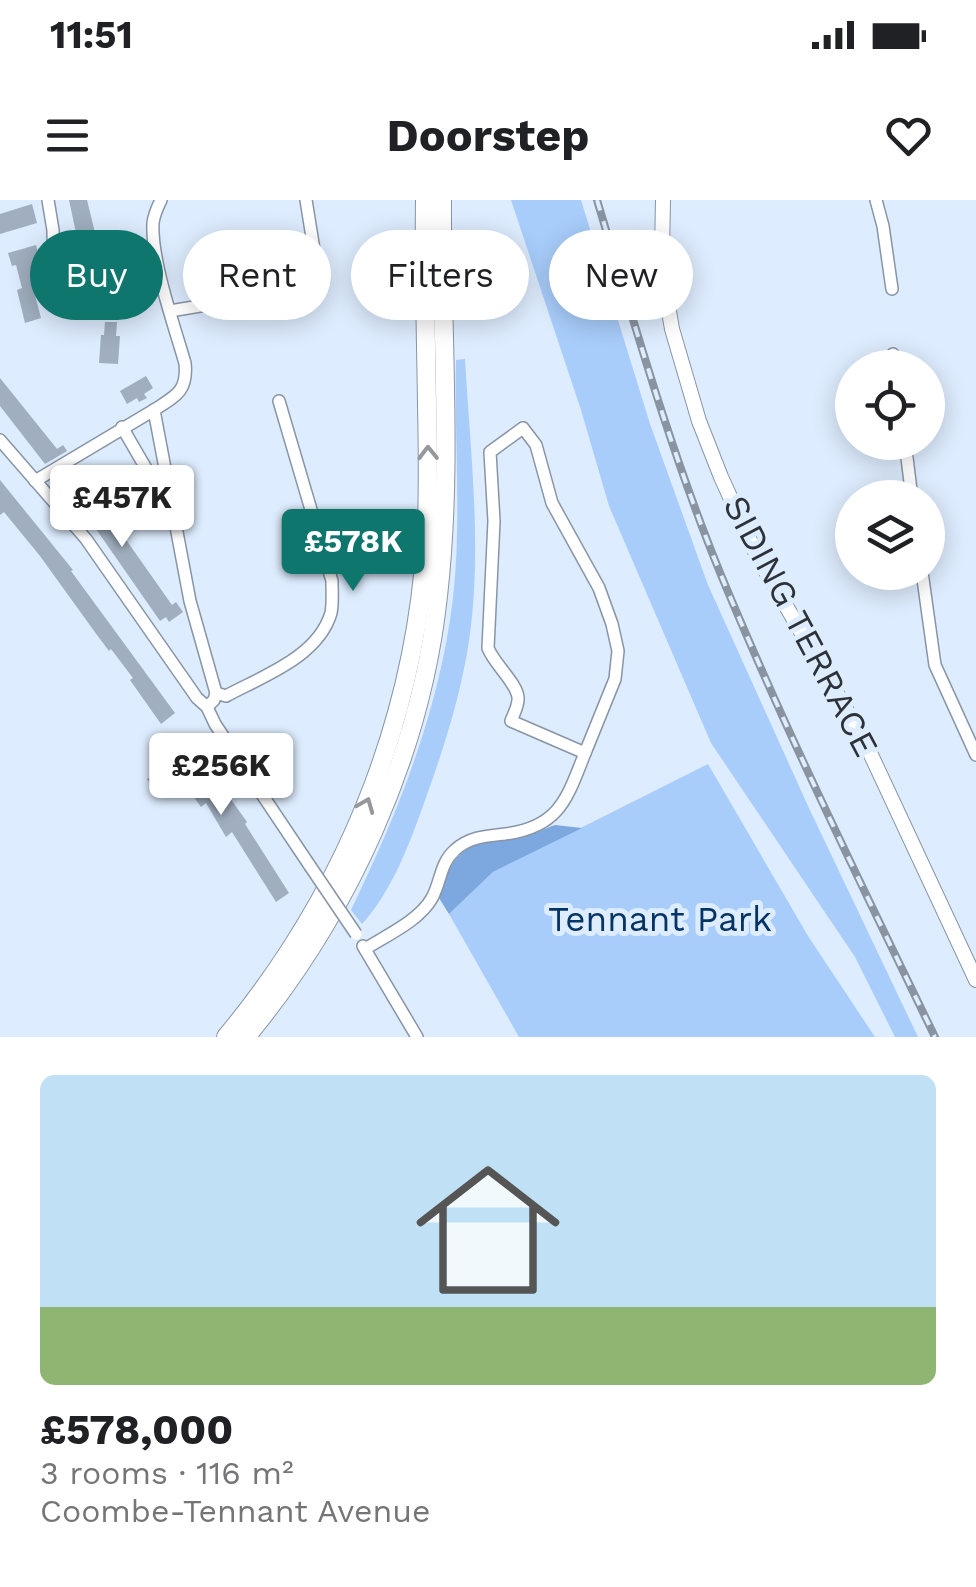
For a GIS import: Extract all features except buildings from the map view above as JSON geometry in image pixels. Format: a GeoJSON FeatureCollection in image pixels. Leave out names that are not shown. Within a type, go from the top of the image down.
{"type":"FeatureCollection","features":[{"type":"Feature","properties":{"kind":"highway"},"geometry":{"type":"LineString","coordinates":[[226,1037],[293,945],[338,868],[383,762],[400,708],[422,595],[426,538],[425,200]]}},
{"type":"Feature","properties":{"kind":"highway"},"geometry":{"type":"LineString","coordinates":[[246,1037],[306,954],[352,873],[385,803],[416,712],[429,655],[443,539],[442,200]]}},
{"type":"Feature","properties":{"kind":"main road","name":"SIDING TERRACE"},"geometry":{"type":"LineString","coordinates":[[663,200],[662,252],[672,328],[682,370],[721,477],[757,556],[865,742],[976,980]]}},
{"type":"Feature","properties":{"kind":"street"},"geometry":{"type":"LineString","coordinates":[[48,200],[54,230]]}},
{"type":"Feature","properties":{"kind":"street"},"geometry":{"type":"LineString","coordinates":[[35,480],[178,395],[186,379],[156,252],[154,212],[161,200]]}},
{"type":"Feature","properties":{"kind":"street"},"geometry":{"type":"LineString","coordinates":[[170,311],[258,290],[315,284],[322,275],[316,262],[306,200]]}},
{"type":"Feature","properties":{"kind":"street"},"geometry":{"type":"LineString","coordinates":[[876,200],[892,289]]}},
{"type":"Feature","properties":{"kind":"street"},"geometry":{"type":"LineString","coordinates":[[216,693],[226,696],[299,656],[322,634],[332,610],[332,581],[279,401]]}},
{"type":"Feature","properties":{"kind":"street"},"geometry":{"type":"LineString","coordinates":[[154,410],[190,600],[216,693],[206,707]]}},
{"type":"Feature","properties":{"kind":"street"},"geometry":{"type":"LineString","coordinates":[[122,427],[151,477],[166,482]]}},
{"type":"Feature","properties":{"kind":"street"},"geometry":{"type":"LineString","coordinates":[[365,949],[427,906],[442,867],[457,848],[472,838],[531,829],[559,810],[586,752],[615,679],[618,651],[600,588],[562,526],[536,446],[523,428],[490,452],[494,520],[488,648],[518,694],[519,702],[511,720],[586,752]]}},
{"type":"Feature","properties":{"kind":"street"},"geometry":{"type":"LineString","coordinates":[[0,440],[86,539],[206,707],[356,934],[417,1037]]}},
{"type":"Feature","properties":{"kind":"street"},"geometry":{"type":"LineString","coordinates":[[925,590],[936,664],[976,755]]}},
{"type":"Feature","properties":{"kind":"green space"},"geometry":{"type":"Polygon","coordinates":[[[511,200],[581,200],[590,230],[549,230],[549,314],[529,254],[529,230],[521,230],[511,200]]]}},
{"type":"Feature","properties":{"kind":"green space"},"geometry":{"type":"Polygon","coordinates":[[[551,320],[618,320],[650,424],[708,585],[918,1037],[895,1037],[855,957],[711,743],[609,506],[551,320]]]}},
{"type":"Feature","properties":{"kind":"green space"},"geometry":{"type":"Polygon","coordinates":[[[465,359],[475,531],[467,656],[445,741],[412,835],[391,882],[362,924],[351,910],[415,758],[447,639],[457,539],[456,360],[465,359]]]}},
{"type":"Feature","properties":{"kind":"green space","name":"Tennant Park"},"geometry":{"type":"Polygon","coordinates":[[[708,764],[808,936],[875,1037],[519,1037],[449,914],[493,872],[708,764]]]}},
{"type":"Feature","properties":{"kind":"shaded area"},"geometry":{"type":"Polygon","coordinates":[[[555,825],[582,828],[493,872],[449,914],[439,898],[447,873],[463,852],[479,844],[520,838],[555,825]]]}},
{"type":"Feature","properties":{"kind":"railway"},"geometry":{"type":"LineString","coordinates":[[597,200],[670,436],[721,575],[798,750],[935,1037]]}}]}
